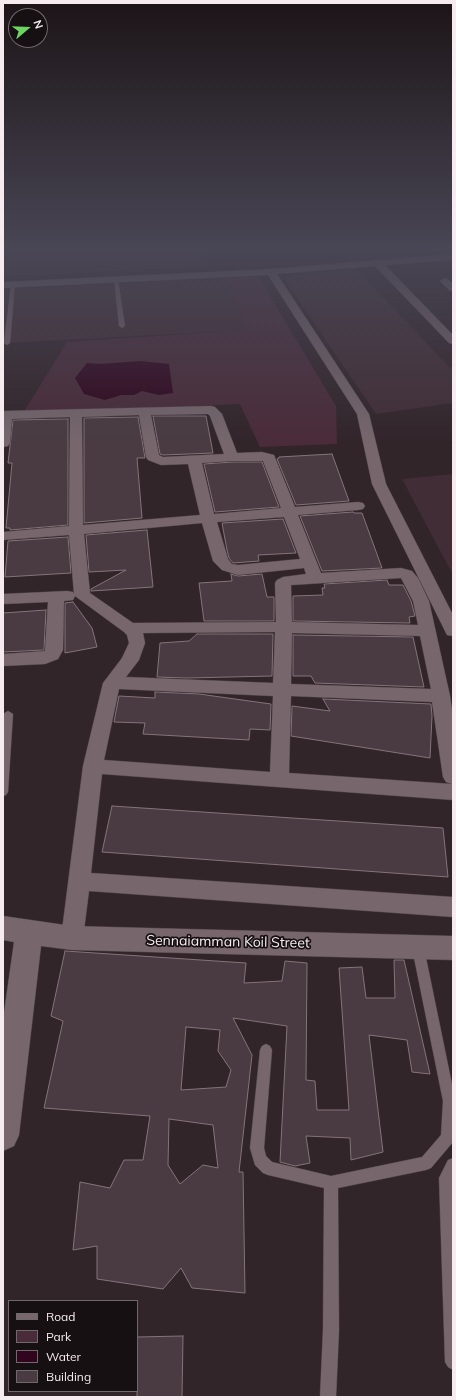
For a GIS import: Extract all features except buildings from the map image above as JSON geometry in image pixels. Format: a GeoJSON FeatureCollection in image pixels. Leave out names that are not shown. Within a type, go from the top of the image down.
{"type":"FeatureCollection","features":[{"type":"Feature","properties":{"kind":"street"},"geometry":{"type":"LineString","coordinates":[[298,313],[363,414],[379,484],[453,631]]}},
{"type":"Feature","properties":{"kind":"street"},"geometry":{"type":"LineString","coordinates":[[426,313],[453,341]]}},
{"type":"Feature","properties":{"kind":"street"},"geometry":{"type":"LineString","coordinates":[[3,443],[5,415],[211,410],[216,414],[232,457]]}},
{"type":"Feature","properties":{"kind":"street"},"geometry":{"type":"LineString","coordinates":[[144,411],[153,457],[161,461],[262,456],[269,458],[313,571]]}},
{"type":"Feature","properties":{"kind":"street"},"geometry":{"type":"LineString","coordinates":[[76,413],[76,529],[81,591]]}},
{"type":"Feature","properties":{"kind":"street"},"geometry":{"type":"LineString","coordinates":[[194,460],[208,518],[221,561],[227,567],[238,570],[406,574],[421,601],[428,631],[441,696],[453,777]]}},
{"type":"Feature","properties":{"kind":"street"},"geometry":{"type":"LineString","coordinates":[[3,536],[358,506]]}},
{"type":"Feature","properties":{"kind":"street"},"geometry":{"type":"LineString","coordinates":[[279,780],[284,627],[283,583],[313,571]]}},
{"type":"Feature","properties":{"kind":"street"},"geometry":{"type":"LineString","coordinates":[[3,591],[81,591],[130,628],[135,634],[137,643],[130,660],[112,683],[93,766],[72,938]]}},
{"type":"Feature","properties":{"kind":"street"},"geometry":{"type":"LineString","coordinates":[[3,599],[56,597],[81,591]]}},
{"type":"Feature","properties":{"kind":"street"},"geometry":{"type":"LineString","coordinates":[[3,660],[45,658],[52,655],[54,650],[56,597]]}},
{"type":"Feature","properties":{"kind":"street"},"geometry":{"type":"LineString","coordinates":[[130,628],[284,627],[428,631]]}},
{"type":"Feature","properties":{"kind":"street"},"geometry":{"type":"LineString","coordinates":[[112,683],[441,696]]}},
{"type":"Feature","properties":{"kind":"street"},"geometry":{"type":"LineString","coordinates":[[93,766],[453,792]]}},
{"type":"Feature","properties":{"kind":"street"},"geometry":{"type":"LineString","coordinates":[[79,881],[453,907]]}},
{"type":"Feature","properties":{"kind":"street"},"geometry":{"type":"LineString","coordinates":[[3,1135],[16,930]]}},
{"type":"Feature","properties":{"kind":"street","name":"Sennaiamman Koil Street"},"geometry":{"type":"LineString","coordinates":[[16,930],[72,938],[453,948]]}},
{"type":"Feature","properties":{"kind":"lane"},"geometry":{"type":"LineString","coordinates":[[7,343],[8,313]]}},
{"type":"Feature","properties":{"kind":"lane"},"geometry":{"type":"LineString","coordinates":[[120,313],[122,326]]}},
{"type":"Feature","properties":{"kind":"lane"},"geometry":{"type":"LineString","coordinates":[[3,792],[8,714]]}},
{"type":"Feature","properties":{"kind":"lane"},"geometry":{"type":"LineString","coordinates":[[266,1050],[258,1148],[260,1160],[268,1168],[331,1183],[426,1163],[448,1138],[449,1101],[418,947]]}},
{"type":"Feature","properties":{"kind":"lane"},"geometry":{"type":"LineString","coordinates":[[453,1165],[446,1178],[453,1362]]}},
{"type":"Feature","properties":{"kind":"lane"},"geometry":{"type":"LineString","coordinates":[[328,1397],[331,1330],[331,1183]]}},
{"type":"Feature","properties":{"kind":"shaded area"},"geometry":{"type":"Polygon","coordinates":[[[3,313],[242,313],[249,330],[3,343],[3,313]]]}},
{"type":"Feature","properties":{"kind":"shaded area"},"geometry":{"type":"Polygon","coordinates":[[[307,313],[398,313],[453,371],[453,403],[376,414],[307,313]]]}},
{"type":"Feature","properties":{"kind":"shaded area"},"geometry":{"type":"Polygon","coordinates":[[[453,474],[453,575],[402,479],[453,474]]]}},
{"type":"Feature","properties":{"kind":"green space"},"geometry":{"type":"Polygon","coordinates":[[[241,313],[280,313],[336,406],[337,444],[260,447],[240,404],[23,413],[67,342],[248,330],[241,313]]]}},
{"type":"Feature","properties":{"kind":"water"},"geometry":{"type":"Polygon","coordinates":[[[140,361],[169,364],[173,393],[159,395],[142,391],[134,395],[121,395],[105,400],[84,394],[75,378],[87,363],[100,364],[140,361]]]}}]}
